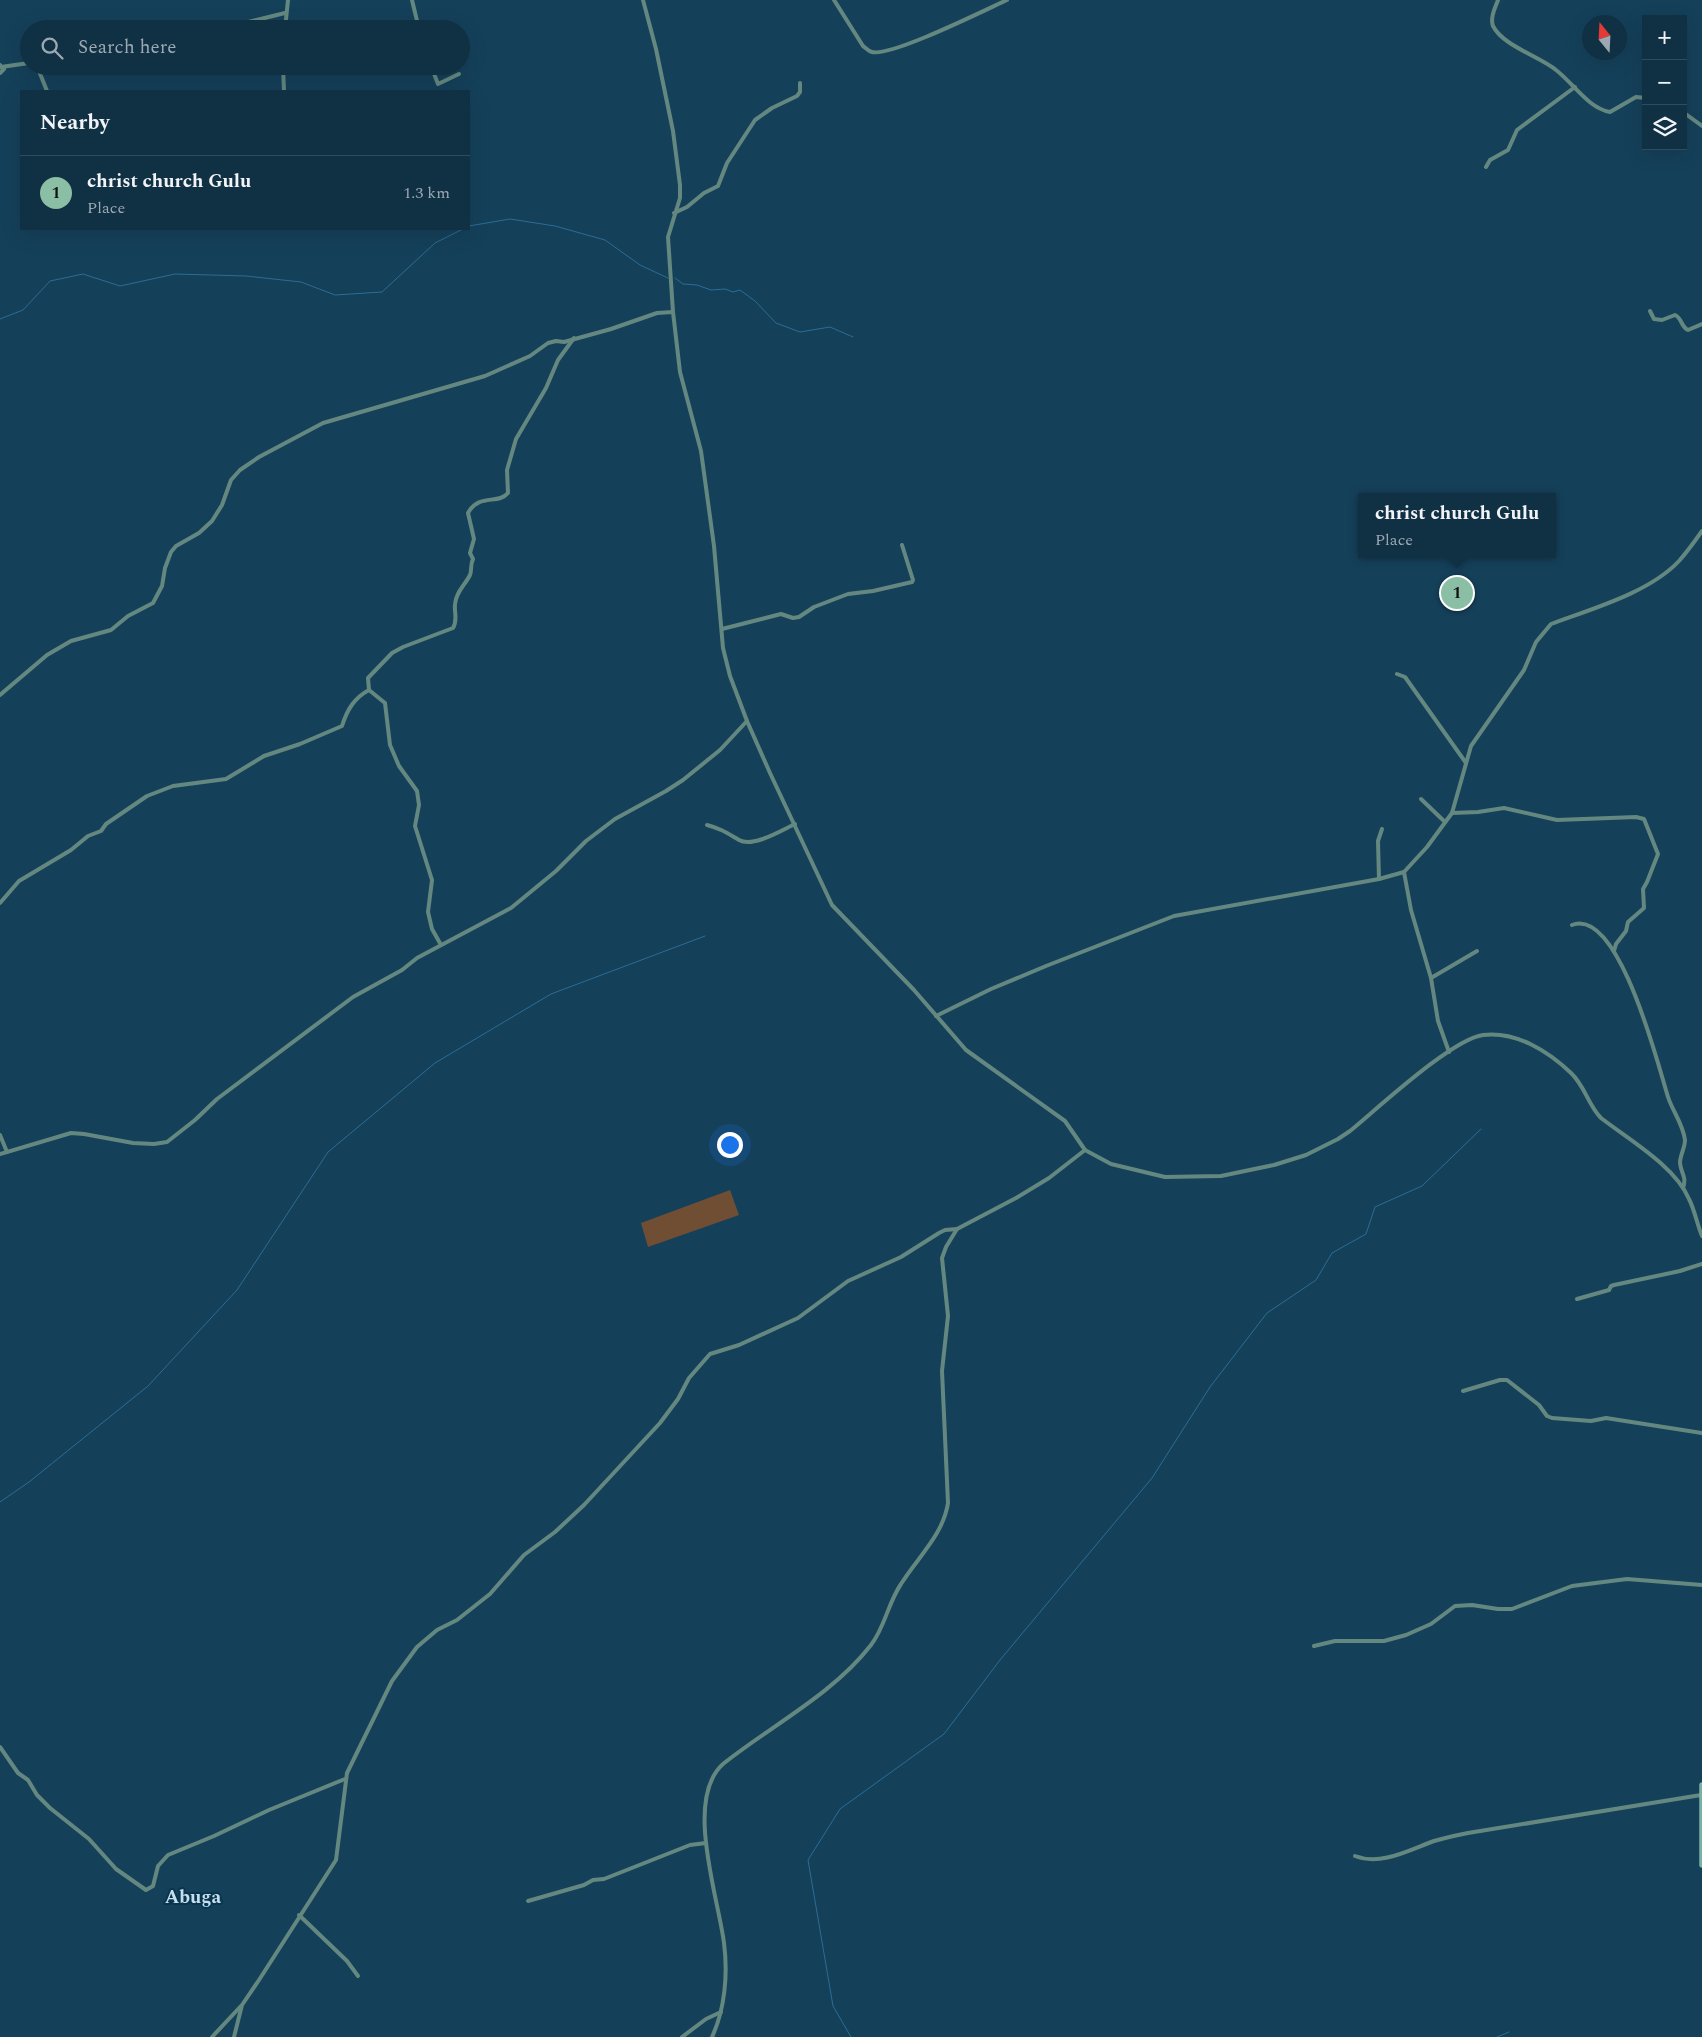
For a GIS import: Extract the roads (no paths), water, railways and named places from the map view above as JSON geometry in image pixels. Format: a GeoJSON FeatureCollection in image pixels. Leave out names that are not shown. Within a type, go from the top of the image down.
{"type":"FeatureCollection","features":[{"type":"Feature","properties":{"kind":"main road"},"geometry":{"type":"LineString","coordinates":[[1702,1785],[1702,1866]]}},
{"type":"Feature","properties":{"kind":"street"},"geometry":{"type":"LineString","coordinates":[[285,20],[288,0]]}},
{"type":"Feature","properties":{"kind":"street"},"geometry":{"type":"LineString","coordinates":[[412,0],[417,20]]}},
{"type":"Feature","properties":{"kind":"street"},"geometry":{"type":"LineString","coordinates":[[643,0],[656,49],[673,131],[680,185],[680,198],[668,237],[673,312],[680,372],[701,451],[723,648],[730,676],[747,721],[832,904],[966,1050],[1065,1121],[1085,1150],[1111,1164],[1165,1177],[1221,1176],[1274,1165],[1306,1155],[1338,1139],[1464,1042],[1482,1035],[1508,1037],[1533,1045],[1572,1074],[1579,1082],[1594,1111],[1600,1118],[1654,1158],[1683,1188],[1689,1198],[1702,1236]]}},
{"type":"Feature","properties":{"kind":"street"},"geometry":{"type":"LineString","coordinates":[[834,0],[863,46],[868,50],[878,52],[917,40],[1007,0]]}},
{"type":"Feature","properties":{"kind":"street"},"geometry":{"type":"LineString","coordinates":[[1498,0],[1492,18],[1495,29],[1523,52],[1556,69],[1598,108],[1610,112],[1636,97],[1642,98]]}},
{"type":"Feature","properties":{"kind":"street"},"geometry":{"type":"LineString","coordinates":[[252,20],[285,13]]}},
{"type":"Feature","properties":{"kind":"street"},"geometry":{"type":"LineString","coordinates":[[0,66],[20,65]]}},
{"type":"Feature","properties":{"kind":"street"},"geometry":{"type":"LineString","coordinates":[[0,66],[4,69],[0,73]]}},
{"type":"Feature","properties":{"kind":"street"},"geometry":{"type":"LineString","coordinates":[[41,75],[48,90]]}},
{"type":"Feature","properties":{"kind":"street"},"geometry":{"type":"LineString","coordinates":[[283,75],[284,90]]}},
{"type":"Feature","properties":{"kind":"street"},"geometry":{"type":"LineString","coordinates":[[434,75],[438,84],[457,75]]}},
{"type":"Feature","properties":{"kind":"street"},"geometry":{"type":"LineString","coordinates":[[674,213],[718,186],[727,163],[755,120],[772,108],[797,96],[800,92],[800,83]]}},
{"type":"Feature","properties":{"kind":"street"},"geometry":{"type":"LineString","coordinates":[[1486,167],[1490,160],[1508,150],[1517,130],[1574,87]]}},
{"type":"Feature","properties":{"kind":"street"},"geometry":{"type":"LineString","coordinates":[[1687,115],[1702,126]]}},
{"type":"Feature","properties":{"kind":"street"},"geometry":{"type":"LineString","coordinates":[[1650,311],[1654,319],[1659,320],[1678,316],[1684,329],[1688,330],[1702,324]]}},
{"type":"Feature","properties":{"kind":"street"},"geometry":{"type":"LineString","coordinates":[[0,695],[47,655],[71,641],[111,630],[128,616],[153,603],[162,586],[165,568],[171,552],[176,546],[199,533],[212,521],[222,505],[231,480],[240,470],[259,458],[323,423],[485,376],[523,359],[548,343],[611,329],[657,313],[673,312]]}},
{"type":"Feature","properties":{"kind":"street"},"geometry":{"type":"LineString","coordinates":[[441,945],[432,930],[428,912],[432,880],[415,826],[418,804],[417,792],[399,766],[390,745],[385,703],[370,690],[368,678],[392,653],[453,628],[456,624],[455,604],[458,595],[470,576],[470,565],[473,559],[470,553],[474,539],[468,513],[472,506],[480,501],[505,496],[508,493],[507,470],[516,439],[546,388],[558,360],[574,338]]}},
{"type":"Feature","properties":{"kind":"street"},"geometry":{"type":"LineString","coordinates":[[936,1016],[1018,978],[1157,921],[1174,916],[1379,879],[1404,872],[1452,813],[1471,746],[1520,676],[1536,642],[1551,624],[1618,598],[1661,576],[1678,562],[1702,530]]}},
{"type":"Feature","properties":{"kind":"street"},"geometry":{"type":"LineString","coordinates":[[722,629],[781,614],[793,618],[799,617],[814,607],[848,594],[912,582],[902,545]]}},
{"type":"Feature","properties":{"kind":"street"},"geometry":{"type":"LineString","coordinates":[[1397,674],[1405,677],[1466,763]]}},
{"type":"Feature","properties":{"kind":"street"},"geometry":{"type":"LineString","coordinates":[[0,903],[19,880],[71,850],[88,836],[101,831],[106,824],[147,796],[174,786],[226,779],[264,756],[300,744],[342,726],[351,705],[370,690]]}},
{"type":"Feature","properties":{"kind":"street"},"geometry":{"type":"LineString","coordinates":[[0,1154],[71,1133],[154,1144],[167,1142],[195,1120],[217,1099],[353,997],[441,945],[511,908],[556,871],[586,841],[615,819],[666,792],[688,776],[720,750],[747,721]]}},
{"type":"Feature","properties":{"kind":"street"},"geometry":{"type":"LineString","coordinates":[[1421,799],[1445,822]]}},
{"type":"Feature","properties":{"kind":"street"},"geometry":{"type":"LineString","coordinates":[[1452,813],[1504,808],[1557,820],[1636,817],[1644,819],[1657,850],[1657,857],[1643,889],[1644,908],[1628,922],[1626,931],[1616,944],[1614,951]]}},
{"type":"Feature","properties":{"kind":"street"},"geometry":{"type":"LineString","coordinates":[[707,825],[722,829],[739,840],[747,842],[764,838],[796,824]]}},
{"type":"Feature","properties":{"kind":"street"},"geometry":{"type":"LineString","coordinates":[[1379,879],[1378,841],[1382,829]]}},
{"type":"Feature","properties":{"kind":"street"},"geometry":{"type":"LineString","coordinates":[[1404,872],[1411,910],[1432,978],[1438,1021],[1449,1052]]}},
{"type":"Feature","properties":{"kind":"street"},"geometry":{"type":"LineString","coordinates":[[1572,925],[1579,922],[1591,925],[1601,934],[1614,951],[1646,1022],[1670,1102],[1685,1141],[1680,1162],[1686,1180],[1683,1188]]}},
{"type":"Feature","properties":{"kind":"street"},"geometry":{"type":"LineString","coordinates":[[1432,978],[1477,951]]}},
{"type":"Feature","properties":{"kind":"street"},"geometry":{"type":"LineString","coordinates":[[0,1135],[7,1152]]}},
{"type":"Feature","properties":{"kind":"street"},"geometry":{"type":"LineString","coordinates":[[212,2037],[241,2006],[267,1969],[337,1858],[345,1779],[357,1750],[375,1719],[392,1682],[417,1647],[437,1630],[457,1620],[490,1594],[524,1555],[556,1532],[584,1505],[660,1423],[678,1399],[689,1378],[705,1358],[718,1350],[739,1345],[798,1318],[848,1281],[902,1257],[939,1233],[957,1229],[1024,1193],[1049,1178],[1085,1150]]}},
{"type":"Feature","properties":{"kind":"street"},"geometry":{"type":"LineString","coordinates":[[712,2037],[721,2012],[726,1966],[706,1842],[705,1798],[715,1772],[730,1758],[826,1688],[869,1648],[879,1632],[900,1585],[934,1538],[943,1522],[947,1510],[948,1495],[942,1371],[948,1316],[942,1258],[946,1247],[957,1229]]}},
{"type":"Feature","properties":{"kind":"street"},"geometry":{"type":"LineString","coordinates":[[1577,1299],[1609,1290],[1610,1286],[1671,1273],[1702,1264]]}},
{"type":"Feature","properties":{"kind":"street"},"geometry":{"type":"LineString","coordinates":[[1463,1391],[1500,1380],[1507,1380],[1539,1405],[1552,1418],[1591,1421],[1606,1418],[1702,1433]]}},
{"type":"Feature","properties":{"kind":"street"},"geometry":{"type":"LineString","coordinates":[[1314,1646],[1335,1641],[1384,1641],[1406,1635],[1431,1624],[1455,1606],[1472,1605],[1512,1609],[1572,1586],[1627,1579],[1702,1585]]}},
{"type":"Feature","properties":{"kind":"street"},"geometry":{"type":"LineString","coordinates":[[0,1747],[18,1773],[28,1780],[37,1795],[50,1808],[89,1839],[116,1869],[146,1890],[153,1886],[158,1866],[168,1855],[269,1810],[345,1779]]}},
{"type":"Feature","properties":{"kind":"street"},"geometry":{"type":"LineString","coordinates":[[1355,1856],[1367,1860],[1388,1857],[1436,1841],[1468,1833],[1702,1795]]}},
{"type":"Feature","properties":{"kind":"street"},"geometry":{"type":"LineString","coordinates":[[528,1901],[584,1885],[593,1880],[604,1879],[690,1845],[706,1842]]}},
{"type":"Feature","properties":{"kind":"street"},"geometry":{"type":"LineString","coordinates":[[300,1915],[347,1961],[358,1976]]}},
{"type":"Feature","properties":{"kind":"street"},"geometry":{"type":"LineString","coordinates":[[234,2037],[241,2006]]}},
{"type":"Feature","properties":{"kind":"street"},"geometry":{"type":"LineString","coordinates":[[682,2037],[706,2019],[721,2012]]}},
{"type":"Feature","properties":{"kind":"waterway"},"geometry":{"type":"LineString","coordinates":[[470,226],[510,219],[555,226],[605,240],[640,265],[668,278]]}},
{"type":"Feature","properties":{"kind":"waterway"},"geometry":{"type":"LineString","coordinates":[[0,319],[23,310],[50,281],[83,274],[120,286],[175,274],[246,276],[301,282],[335,295],[382,292],[435,243],[461,230]]}},
{"type":"Feature","properties":{"kind":"waterway"},"geometry":{"type":"LineString","coordinates":[[675,278],[683,284],[697,285],[711,290],[725,289],[733,292],[740,290],[755,301],[776,323],[800,332],[830,327],[853,337]]}},
{"type":"Feature","properties":{"kind":"waterway"},"geometry":{"type":"LineString","coordinates":[[0,1502],[29,1482],[148,1386],[237,1290],[328,1152],[435,1063],[551,994],[705,936]]}},
{"type":"Feature","properties":{"kind":"waterway"},"geometry":{"type":"LineString","coordinates":[[851,2037],[833,2006],[808,1860],[840,1809],[944,1734],[1000,1660],[1152,1478],[1210,1387],[1267,1313],[1316,1280],[1332,1253],[1366,1234],[1375,1207],[1422,1186],[1481,1129]]}},
{"type":"Feature","properties":{"kind":"waterway"},"geometry":{"type":"LineString","coordinates":[[1497,2037],[1509,2032]]}},
{"type":"Feature","properties":{"kind":"place","name":"christ church Gulu"},"geometry":{"type":"Point","coordinates":[1457,593]}},
{"type":"Feature","properties":{"kind":"district","name":"Abuga"},"geometry":{"type":"Point","coordinates":[193,1897]}}]}
